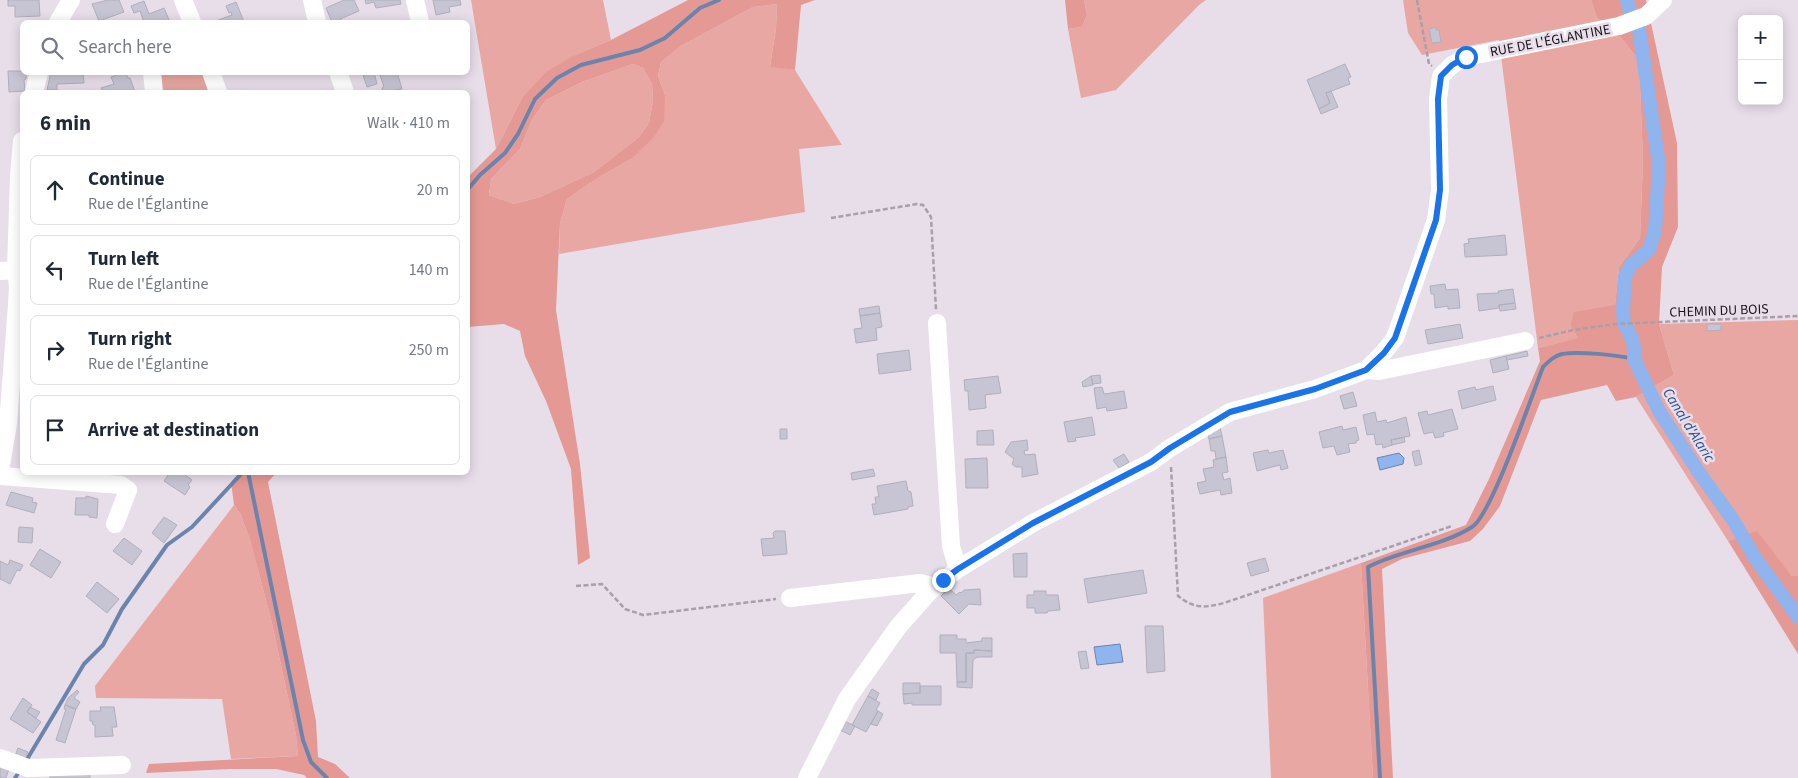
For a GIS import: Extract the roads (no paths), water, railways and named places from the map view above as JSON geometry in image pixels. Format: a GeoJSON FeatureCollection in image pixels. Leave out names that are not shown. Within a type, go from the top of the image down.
{"type":"FeatureCollection","features":[{"type":"Feature","properties":{"kind":"street"},"geometry":{"type":"LineString","coordinates":[[59,20],[72,0]]}},
{"type":"Feature","properties":{"kind":"street"},"geometry":{"type":"LineString","coordinates":[[183,0],[191,20]]}},
{"type":"Feature","properties":{"kind":"street"},"geometry":{"type":"LineString","coordinates":[[312,0],[317,20]]}},
{"type":"Feature","properties":{"kind":"street"},"geometry":{"type":"LineString","coordinates":[[415,0],[420,20]]}},
{"type":"Feature","properties":{"kind":"street","name":"RUE DE L'ÉGLANTINE"},"geometry":{"type":"LineString","coordinates":[[1366,370],[1384,353],[1395,338],[1436,220],[1440,190],[1438,99],[1441,76],[1452,65],[1466,57],[1619,26],[1646,16],[1663,0]]}},
{"type":"Feature","properties":{"kind":"street"},"geometry":{"type":"LineString","coordinates":[[34,90],[38,75]]}},
{"type":"Feature","properties":{"kind":"street"},"geometry":{"type":"LineString","coordinates":[[152,75],[154,90]]}},
{"type":"Feature","properties":{"kind":"street"},"geometry":{"type":"LineString","coordinates":[[212,75],[217,90]]}},
{"type":"Feature","properties":{"kind":"street"},"geometry":{"type":"LineString","coordinates":[[339,75],[344,90]]}},
{"type":"Feature","properties":{"kind":"street"},"geometry":{"type":"LineString","coordinates":[[0,470],[9,404],[17,305],[18,287],[8,271],[20,164]]}},
{"type":"Feature","properties":{"kind":"street"},"geometry":{"type":"LineString","coordinates":[[937,323],[951,546],[958,569]]}},
{"type":"Feature","properties":{"kind":"street"},"geometry":{"type":"LineString","coordinates":[[807,778],[847,699],[898,627],[935,587],[958,569],[1033,523],[1151,462],[1170,448],[1230,412],[1315,389],[1366,370],[1379,371],[1525,341]]}},
{"type":"Feature","properties":{"kind":"street"},"geometry":{"type":"LineString","coordinates":[[0,476],[121,485],[128,490],[115,524]]}},
{"type":"Feature","properties":{"kind":"street"},"geometry":{"type":"LineString","coordinates":[[790,598],[920,584],[935,587]]}},
{"type":"Feature","properties":{"kind":"street"},"geometry":{"type":"LineString","coordinates":[[14,764],[122,765]]}},
{"type":"Feature","properties":{"kind":"water"},"geometry":{"type":"Polygon","coordinates":[[[1399,453],[1404,458],[1403,464],[1380,470],[1377,458],[1399,453]]]}},
{"type":"Feature","properties":{"kind":"water"},"geometry":{"type":"Polygon","coordinates":[[[1120,644],[1123,662],[1097,665],[1094,647],[1120,644]]]}},
{"type":"Feature","properties":{"kind":"waterway"},"geometry":{"type":"LineString","coordinates":[[470,187],[505,153],[518,134],[535,99],[557,78],[581,65],[640,50],[665,38],[700,8],[719,0]]}},
{"type":"Feature","properties":{"kind":"waterway","name":"Canal d'Alaric"},"geometry":{"type":"LineString","coordinates":[[1627,0],[1631,16],[1639,29],[1659,165],[1655,231],[1649,250],[1631,265],[1625,277],[1624,323],[1632,339],[1635,351],[1634,359],[1659,411],[1733,520],[1755,558],[1798,617]]}},
{"type":"Feature","properties":{"kind":"waterway"},"geometry":{"type":"LineString","coordinates":[[1380,778],[1368,567],[1394,556],[1460,534],[1472,527],[1480,518],[1500,479],[1543,367],[1552,359],[1562,354],[1578,353],[1634,359]]}},
{"type":"Feature","properties":{"kind":"waterway"},"geometry":{"type":"LineString","coordinates":[[26,761],[84,664],[103,645],[122,609],[167,545],[192,527],[240,475]]}},
{"type":"Feature","properties":{"kind":"waterway"},"geometry":{"type":"LineString","coordinates":[[249,475],[303,740],[311,762],[327,778]]}},
{"type":"Feature","properties":{"kind":"waterway"},"geometry":{"type":"LineString","coordinates":[[15,778],[21,769]]}}]}
